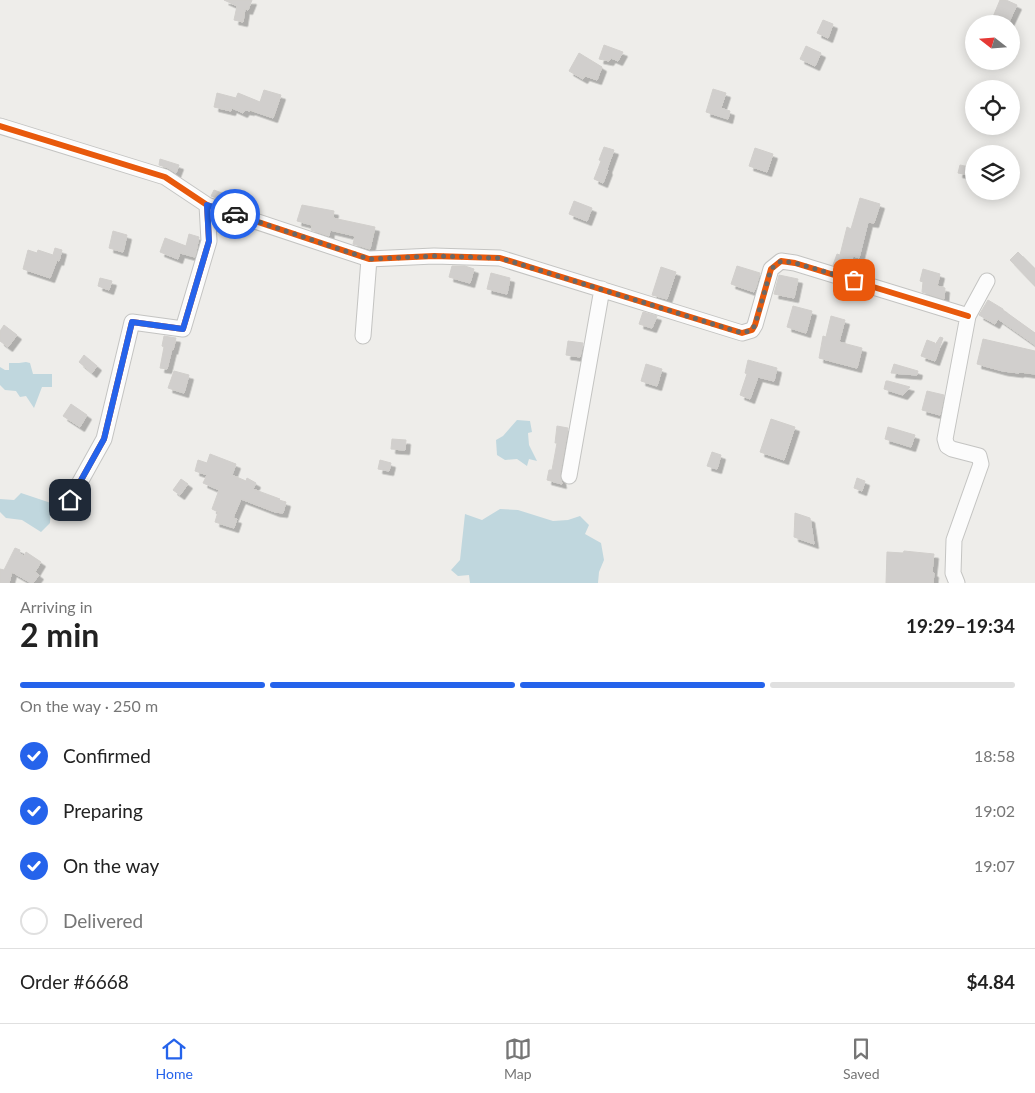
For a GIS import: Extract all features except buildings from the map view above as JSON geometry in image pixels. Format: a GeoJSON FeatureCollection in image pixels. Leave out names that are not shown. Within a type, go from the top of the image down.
{"type":"FeatureCollection","features":[{"type":"Feature","properties":{"kind":"street"},"geometry":{"type":"LineString","coordinates":[[0,126],[165,177],[207,205],[369,259],[434,256],[500,258],[742,333],[752,330],[755,325],[771,269],[781,261],[795,263],[968,316]]}},
{"type":"Feature","properties":{"kind":"street"},"geometry":{"type":"LineString","coordinates":[[70,500],[104,439],[132,322],[183,329],[209,241],[207,205]]}},
{"type":"Feature","properties":{"kind":"street"},"geometry":{"type":"LineString","coordinates":[[363,336],[369,259]]}},
{"type":"Feature","properties":{"kind":"street"},"geometry":{"type":"LineString","coordinates":[[957,583],[953,573],[954,540],[981,464],[979,456],[952,449],[947,446],[945,439],[968,316],[987,281]]}},
{"type":"Feature","properties":{"kind":"street"},"geometry":{"type":"LineString","coordinates":[[569,476],[602,289]]}},
{"type":"Feature","properties":{"kind":"water"},"geometry":{"type":"Polygon","coordinates":[[[9,363],[30,363],[33,374],[52,374],[52,387],[42,387],[34,408],[26,396],[20,397],[16,391],[5,390],[0,385],[0,367],[9,370],[9,363]]]}},
{"type":"Feature","properties":{"kind":"water"},"geometry":{"type":"Polygon","coordinates":[[[517,420],[530,421],[532,432],[528,433],[529,445],[537,461],[529,459],[527,466],[517,459],[505,460],[497,455],[496,440],[503,436],[517,420]]]}},
{"type":"Feature","properties":{"kind":"water"},"geometry":{"type":"Polygon","coordinates":[[[21,493],[51,503],[50,523],[41,532],[22,520],[6,518],[0,512],[0,499],[14,500],[21,493]]]}},
{"type":"Feature","properties":{"kind":"water"},"geometry":{"type":"Polygon","coordinates":[[[500,509],[518,510],[553,521],[568,520],[580,516],[589,525],[585,534],[601,543],[604,560],[599,572],[598,583],[470,583],[469,575],[458,576],[451,570],[460,560],[465,514],[482,520],[500,509]]]}},
{"type":"Feature","properties":{"kind":"cycle path"},"geometry":{"type":"LineString","coordinates":[[0,126],[165,177],[207,205],[369,259],[434,256],[500,258],[742,333],[752,330],[755,325],[771,269],[781,261],[795,263],[968,316]]}},
{"type":"Feature","properties":{"kind":"cycle path"},"geometry":{"type":"LineString","coordinates":[[70,500],[104,439],[132,322],[183,329],[209,241],[207,205]]}},
{"type":"Feature","properties":{"kind":"way so far"},"geometry":{"type":"LineString","coordinates":[[235,214],[369,259],[434,256],[500,258],[742,333],[752,330],[755,325],[771,269],[781,261],[795,263],[854,280]]}},
{"type":"Feature","properties":{"kind":"route"},"geometry":{"type":"LineString","coordinates":[[70,500],[104,439],[132,322],[183,329],[209,241],[207,205],[235,214]]}}]}
